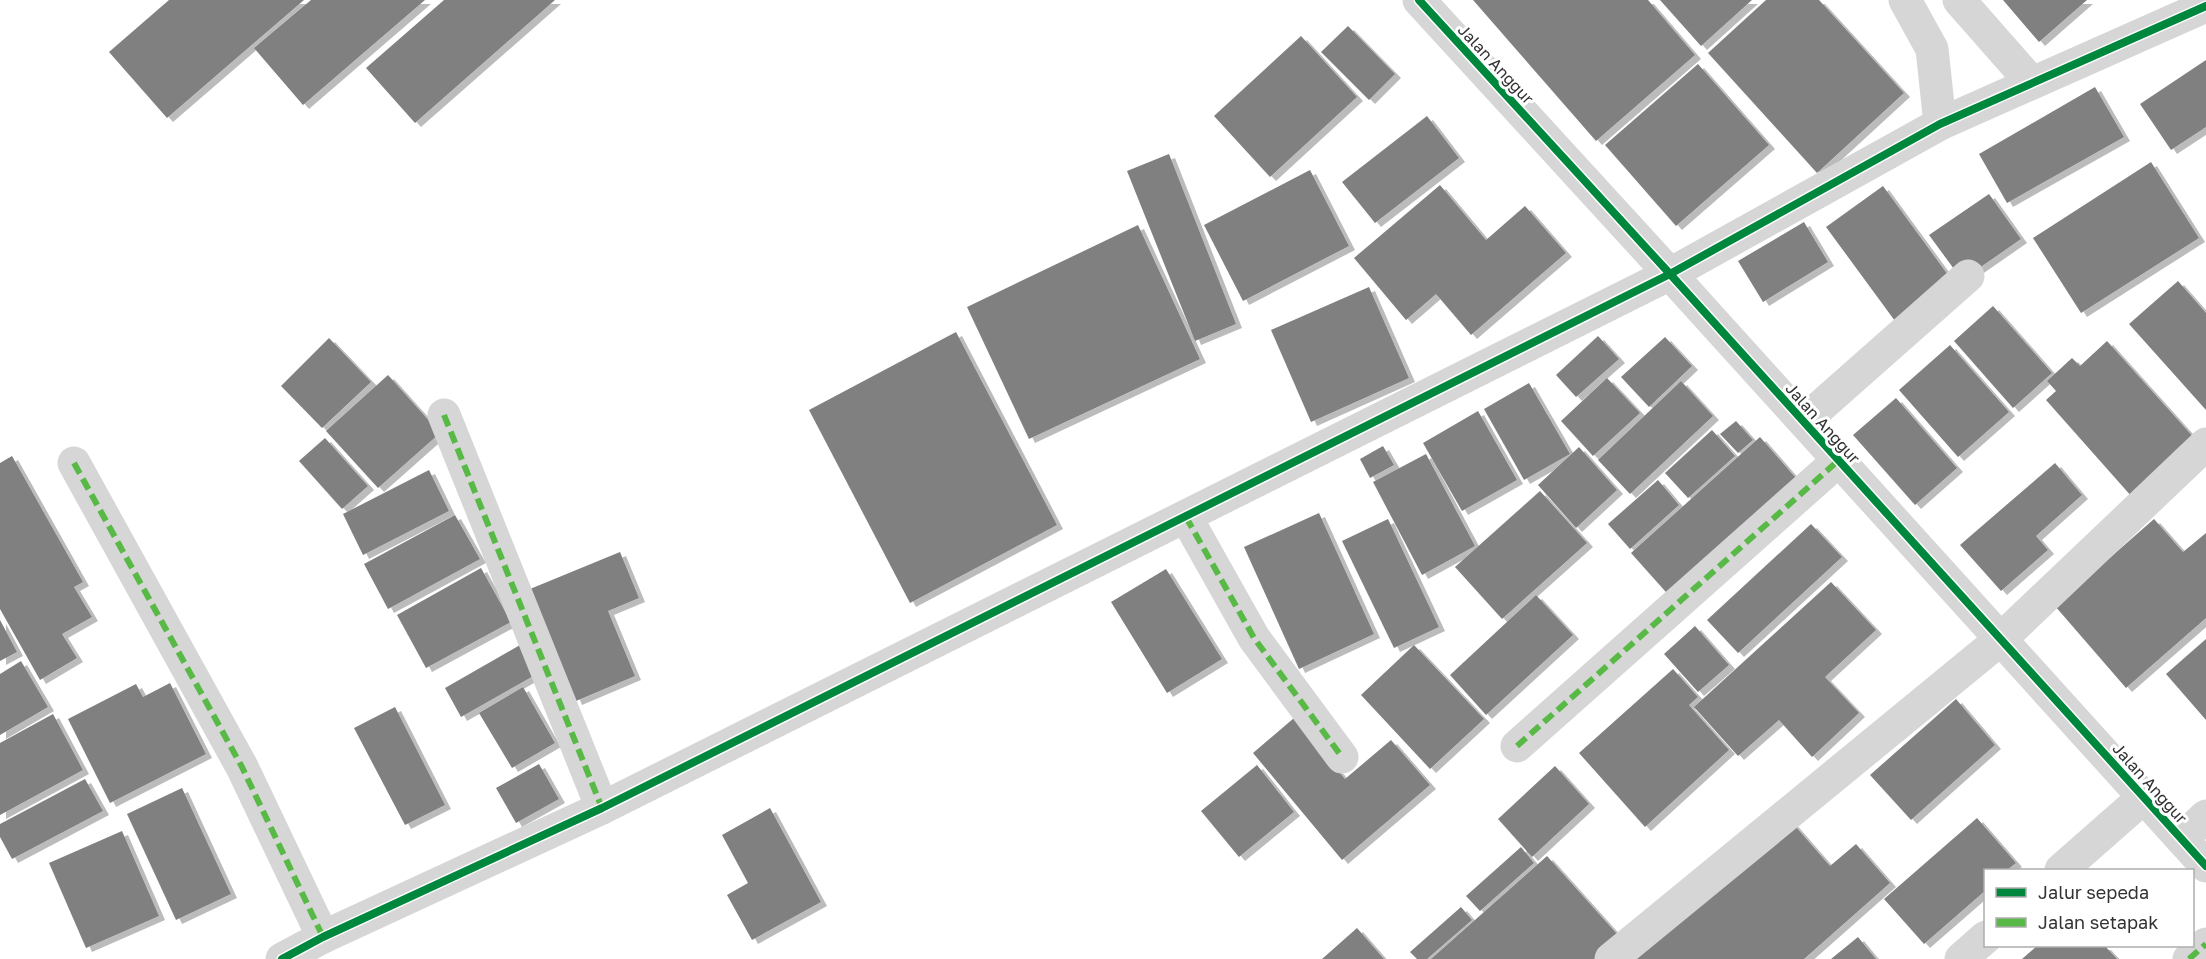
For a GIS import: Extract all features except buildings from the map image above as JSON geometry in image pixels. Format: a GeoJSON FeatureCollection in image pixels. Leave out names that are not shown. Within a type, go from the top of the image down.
{"type":"FeatureCollection","features":[{"type":"Feature","properties":{"kind":"street","name":"Jalan Anggur"},"geometry":{"type":"LineString","coordinates":[[1419,0],[1670,273],[2206,866]]}},
{"type":"Feature","properties":{"kind":"street"},"geometry":{"type":"LineString","coordinates":[[1905,0],[1932,49],[1940,124]]}},
{"type":"Feature","properties":{"kind":"street"},"geometry":{"type":"LineString","coordinates":[[1959,0],[2032,83]]}},
{"type":"Feature","properties":{"kind":"street"},"geometry":{"type":"LineString","coordinates":[[282,959],[323,937],[602,808],[1186,517],[1670,273],[1940,124],[2206,6]]}},
{"type":"Feature","properties":{"kind":"street"},"geometry":{"type":"LineString","coordinates":[[1804,422],[1968,276]]}},
{"type":"Feature","properties":{"kind":"street"},"geometry":{"type":"LineString","coordinates":[[444,415],[602,808]]}},
{"type":"Feature","properties":{"kind":"street"},"geometry":{"type":"LineString","coordinates":[[1611,959],[2001,639],[2206,444]]}},
{"type":"Feature","properties":{"kind":"street"},"geometry":{"type":"LineString","coordinates":[[1517,746],[1839,460]]}},
{"type":"Feature","properties":{"kind":"street"},"geometry":{"type":"LineString","coordinates":[[74,463],[242,767],[323,937]]}},
{"type":"Feature","properties":{"kind":"street"},"geometry":{"type":"LineString","coordinates":[[1186,517],[1254,638],[1342,757]]}},
{"type":"Feature","properties":{"kind":"street"},"geometry":{"type":"LineString","coordinates":[[2062,869],[2144,797]]}},
{"type":"Feature","properties":{"kind":"street"},"geometry":{"type":"LineString","coordinates":[[2182,839],[2206,816]]}},
{"type":"Feature","properties":{"kind":"street"},"geometry":{"type":"LineString","coordinates":[[1961,959],[1984,939]]}},
{"type":"Feature","properties":{"kind":"street"},"geometry":{"type":"LineString","coordinates":[[2189,959],[2206,944]]}},
{"type":"Feature","properties":{"kind":"marked path"},"geometry":{"type":"LineString","coordinates":[[444,415],[602,808]]}},
{"type":"Feature","properties":{"kind":"marked path"},"geometry":{"type":"LineString","coordinates":[[1517,746],[1839,460]]}},
{"type":"Feature","properties":{"kind":"marked path"},"geometry":{"type":"LineString","coordinates":[[74,463],[242,767],[323,937]]}},
{"type":"Feature","properties":{"kind":"marked path"},"geometry":{"type":"LineString","coordinates":[[1186,517],[1254,638],[1342,757]]}},
{"type":"Feature","properties":{"kind":"marked path"},"geometry":{"type":"LineString","coordinates":[[2189,959],[2206,944]]}},
{"type":"Feature","properties":{"kind":"cycle path"},"geometry":{"type":"LineString","coordinates":[[1419,0],[2206,866]]}},
{"type":"Feature","properties":{"kind":"cycle path"},"geometry":{"type":"LineString","coordinates":[[282,959],[323,937],[602,808],[1670,274],[1940,124],[2206,6]]}}]}
